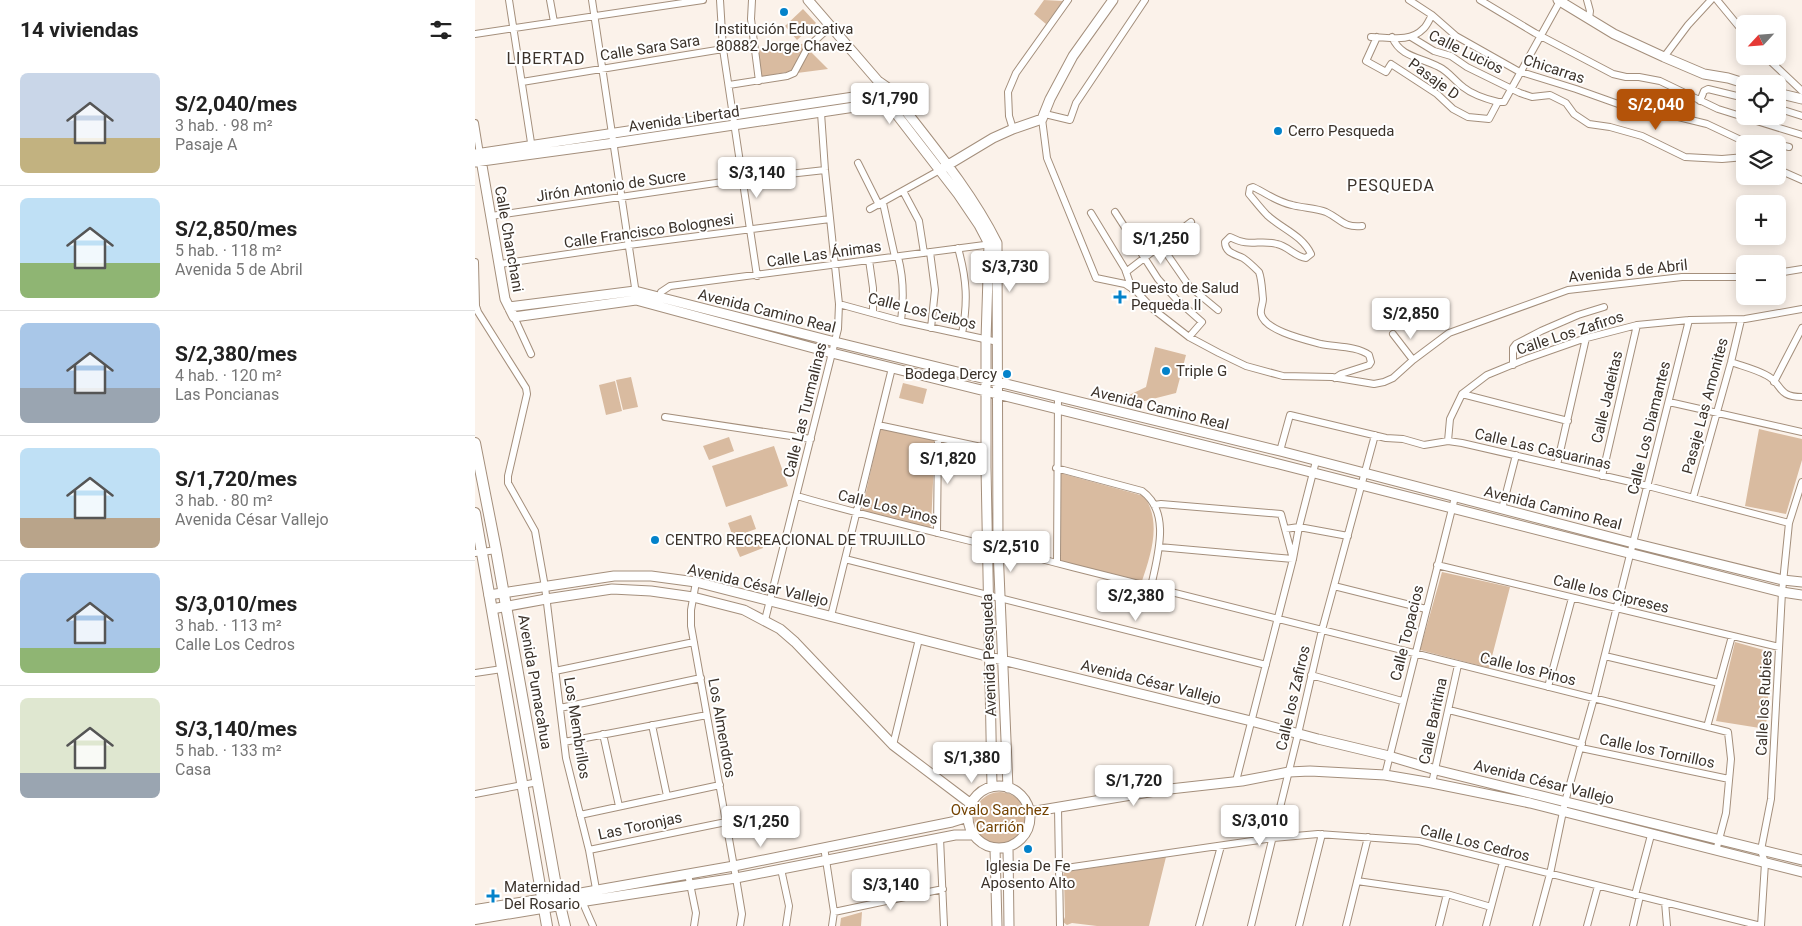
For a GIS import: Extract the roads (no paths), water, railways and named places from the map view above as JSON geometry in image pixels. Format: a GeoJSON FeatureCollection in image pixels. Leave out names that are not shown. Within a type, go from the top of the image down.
{"type":"FeatureCollection","features":[{"type":"Feature","properties":{"kind":"main road","name":"Avenida Pesqueda"},"geometry":{"type":"LineString","coordinates":[[808,0],[878,81],[986,221],[993,244],[999,342],[1000,599],[1008,788]]}},
{"type":"Feature","properties":{"kind":"main road","name":"Avenida 5 de Abril"},"geometry":{"type":"LineString","coordinates":[[1044,116],[1050,99],[1073,56],[1113,0]]}},
{"type":"Feature","properties":{"kind":"main road"},"geometry":{"type":"LineString","coordinates":[[1559,1],[1614,34],[1664,57],[1704,74],[1736,81]]}},
{"type":"Feature","properties":{"kind":"main road","name":"Avenida Libertad"},"geometry":{"type":"LineString","coordinates":[[532,150],[612,132],[733,115],[884,90]]}},
{"type":"Feature","properties":{"kind":"main road"},"geometry":{"type":"LineString","coordinates":[[1786,95],[1802,99]]}},
{"type":"Feature","properties":{"kind":"main road","name":"Avenida Libertad"},"geometry":{"type":"LineString","coordinates":[[478,158],[532,150],[614,143],[821,113],[891,100]]}},
{"type":"Feature","properties":{"kind":"main road"},"geometry":{"type":"LineString","coordinates":[[944,168],[993,138],[1044,116]]}},
{"type":"Feature","properties":{"kind":"main road","name":"Calle Chanchani"},"geometry":{"type":"LineString","coordinates":[[478,158],[491,216],[505,299],[514,317]]}},
{"type":"Feature","properties":{"kind":"main road","name":"Avenida Pesqueda"},"geometry":{"type":"LineString","coordinates":[[992,787],[991,657],[986,544],[986,340],[993,244]]}},
{"type":"Feature","properties":{"kind":"main road","name":"Avenida Camino Real"},"geometry":{"type":"LineString","coordinates":[[509,308],[635,291],[1365,473],[1633,543],[1783,580],[1802,582]]}},
{"type":"Feature","properties":{"kind":"main road","name":"Avenida Camino Real"},"geometry":{"type":"LineString","coordinates":[[514,317],[636,300],[986,392],[1057,408],[1782,592],[1802,595]]}},
{"type":"Feature","properties":{"kind":"main road","name":"Avenida Pumacahua"},"geometry":{"type":"LineString","coordinates":[[475,443],[565,926]]}},
{"type":"Feature","properties":{"kind":"main road"},"geometry":{"type":"LineString","coordinates":[[986,466],[999,467]]}},
{"type":"Feature","properties":{"kind":"main road","name":"Avenida Pumacahua"},"geometry":{"type":"LineString","coordinates":[[475,513],[479,552],[492,610],[547,926]]}},
{"type":"Feature","properties":{"kind":"main road","name":"Avenida César Vallejo"},"geometry":{"type":"LineString","coordinates":[[489,595],[614,576],[651,576],[696,582],[1389,756],[1436,770],[1802,860]]}},
{"type":"Feature","properties":{"kind":"main road"},"geometry":{"type":"LineString","coordinates":[[651,576],[651,591]]}},
{"type":"Feature","properties":{"kind":"main road","name":"Avenida César Vallejo"},"geometry":{"type":"LineString","coordinates":[[492,610],[546,599],[612,589],[651,591],[693,597],[744,610],[780,629],[795,642],[893,745],[971,804]]}},
{"type":"Feature","properties":{"kind":"main road","name":"Avenida César Vallejo"},"geometry":{"type":"LineString","coordinates":[[1030,812],[1161,790],[1236,782],[1289,772],[1310,771],[1385,775],[1563,811],[1802,872]]}},
{"type":"Feature","properties":{"kind":"main road"},"geometry":{"type":"LineString","coordinates":[[992,787],[1008,788],[1014,790],[1025,800],[1030,812],[1027,830],[1023,838],[1016,844],[995,848],[983,844],[974,835],[968,816],[971,804],[976,796],[983,791],[992,787]]}},
{"type":"Feature","properties":{"kind":"main road"},"geometry":{"type":"LineString","coordinates":[[559,901],[596,889],[734,866],[952,822],[968,816]]}},
{"type":"Feature","properties":{"kind":"main road"},"geometry":{"type":"LineString","coordinates":[[1633,830],[1636,820]]}},
{"type":"Feature","properties":{"kind":"main road"},"geometry":{"type":"LineString","coordinates":[[1678,841],[1681,830]]}},
{"type":"Feature","properties":{"kind":"main road"},"geometry":{"type":"LineString","coordinates":[[475,910],[559,901],[583,901],[691,886],[955,835],[974,835]]}},
{"type":"Feature","properties":{"kind":"main road"},"geometry":{"type":"LineString","coordinates":[[1008,847],[1009,926]]}},
{"type":"Feature","properties":{"kind":"main road"},"geometry":{"type":"LineString","coordinates":[[995,848],[997,926]]}},
{"type":"Feature","properties":{"kind":"main road"},"geometry":{"type":"LineString","coordinates":[[475,918],[542,903]]}},
{"type":"Feature","properties":{"kind":"street"},"geometry":{"type":"LineString","coordinates":[[509,0],[532,150]]}},
{"type":"Feature","properties":{"kind":"street"},"geometry":{"type":"LineString","coordinates":[[550,0],[554,22]]}},
{"type":"Feature","properties":{"kind":"street"},"geometry":{"type":"LineString","coordinates":[[592,0],[636,300]]}},
{"type":"Feature","properties":{"kind":"street"},"geometry":{"type":"LineString","coordinates":[[642,0],[643,9]]}},
{"type":"Feature","properties":{"kind":"street"},"geometry":{"type":"LineString","coordinates":[[475,34],[703,0]]}},
{"type":"Feature","properties":{"kind":"street"},"geometry":{"type":"LineString","coordinates":[[720,0],[723,49],[757,276]]}},
{"type":"Feature","properties":{"kind":"street"},"geometry":{"type":"LineString","coordinates":[[752,0],[751,19],[759,81]]}},
{"type":"Feature","properties":{"kind":"street"},"geometry":{"type":"LineString","coordinates":[[1013,129],[1009,116],[1008,92],[1016,73],[1067,0]]}},
{"type":"Feature","properties":{"kind":"street"},"geometry":{"type":"LineString","coordinates":[[1044,116],[1070,120],[1076,104],[1145,0]]}},
{"type":"Feature","properties":{"kind":"street","name":"Chicarras"},"geometry":{"type":"LineString","coordinates":[[1409,0],[1432,15],[1456,36],[1520,72],[1635,110],[1657,112],[1707,124],[1736,138]]}},
{"type":"Feature","properties":{"kind":"street"},"geometry":{"type":"LineString","coordinates":[[1480,0],[1613,74],[1660,81],[1727,112],[1802,135]]}},
{"type":"Feature","properties":{"kind":"street"},"geometry":{"type":"LineString","coordinates":[[1587,0],[1590,11],[1589,18]]}},
{"type":"Feature","properties":{"kind":"street"},"geometry":{"type":"LineString","coordinates":[[1664,57],[1688,25],[1711,0]]}},
{"type":"Feature","properties":{"kind":"street"},"geometry":{"type":"LineString","coordinates":[[1717,0],[1736,23]]}},
{"type":"Feature","properties":{"kind":"street"},"geometry":{"type":"LineString","coordinates":[[1432,15],[1423,29],[1411,37],[1392,37],[1395,44],[1404,54],[1440,67],[1464,88],[1481,98],[1504,102],[1559,1]]}},
{"type":"Feature","properties":{"kind":"street"},"geometry":{"type":"LineString","coordinates":[[729,85],[787,76],[794,73],[808,47],[831,26]]}},
{"type":"Feature","properties":{"kind":"street","name":"Pasaje D"},"geometry":{"type":"LineString","coordinates":[[1392,37],[1374,37],[1367,61],[1386,72],[1391,64],[1437,94],[1453,110],[1468,117],[1489,119],[1498,102]]}},
{"type":"Feature","properties":{"kind":"street","name":"Calle Lucios"},"geometry":{"type":"LineString","coordinates":[[1411,37],[1434,51],[1451,56],[1475,71],[1520,93],[1531,97],[1550,94],[1566,103],[1574,114],[1589,124],[1610,127],[1642,136],[1685,157],[1736,158]]}},
{"type":"Feature","properties":{"kind":"street","name":"Calle Sara Sara"},"geometry":{"type":"LineString","coordinates":[[522,82],[723,49]]}},
{"type":"Feature","properties":{"kind":"street"},"geometry":{"type":"LineString","coordinates":[[1774,65],[1802,92]]}},
{"type":"Feature","properties":{"kind":"street"},"geometry":{"type":"LineString","coordinates":[[1700,101],[1704,91],[1708,89],[1736,96]]}},
{"type":"Feature","properties":{"kind":"street"},"geometry":{"type":"LineString","coordinates":[[1786,111],[1802,116]]}},
{"type":"Feature","properties":{"kind":"street","name":"Calle Las Turmalinas"},"geometry":{"type":"LineString","coordinates":[[765,620],[839,329],[836,264],[825,170],[821,113]]}},
{"type":"Feature","properties":{"kind":"street","name":"Avenida 5 de Abril"},"geometry":{"type":"LineString","coordinates":[[1044,116],[1047,158],[1096,278],[1125,284],[1153,309],[1189,336],[1219,354],[1246,366],[1283,376],[1335,378],[1375,384],[1393,378],[1413,360],[1449,333],[1568,290],[1683,277],[1736,278]]}},
{"type":"Feature","properties":{"kind":"street","name":"Calle Chanchani"},"geometry":{"type":"LineString","coordinates":[[475,123],[478,158]]}},
{"type":"Feature","properties":{"kind":"street"},"geometry":{"type":"LineString","coordinates":[[858,162],[881,204],[903,278],[904,299],[901,321]]}},
{"type":"Feature","properties":{"kind":"street"},"geometry":{"type":"LineString","coordinates":[[870,209],[944,168]]}},
{"type":"Feature","properties":{"kind":"street","name":"Jirón Antonio de Sucre"},"geometry":{"type":"LineString","coordinates":[[491,216],[743,179],[825,170]]}},
{"type":"Feature","properties":{"kind":"street"},"geometry":{"type":"LineString","coordinates":[[1786,173],[1802,180]]}},
{"type":"Feature","properties":{"kind":"street"},"geometry":{"type":"LineString","coordinates":[[1335,378],[1341,374],[1369,365],[1371,362],[1369,355],[1321,344],[1284,333],[1272,327],[1264,320],[1261,313],[1263,300],[1259,272],[1242,258],[1228,251],[1225,242],[1230,237],[1239,242],[1250,244],[1277,244],[1291,250],[1301,258],[1306,258],[1311,254],[1298,237],[1268,216],[1249,194],[1249,188],[1253,187],[1273,200],[1326,212],[1343,224],[1352,227],[1362,226]]}},
{"type":"Feature","properties":{"kind":"street"},"geometry":{"type":"LineString","coordinates":[[903,191],[919,221],[935,290],[931,328]]}},
{"type":"Feature","properties":{"kind":"street"},"geometry":{"type":"LineString","coordinates":[[1115,212],[1158,279],[1201,322],[1189,336]]}},
{"type":"Feature","properties":{"kind":"street"},"geometry":{"type":"LineString","coordinates":[[1091,213],[1126,272],[1132,289]]}},
{"type":"Feature","properties":{"kind":"street","name":"Calle Francisco Bolognesi"},"geometry":{"type":"LineString","coordinates":[[500,264],[830,219]]}},
{"type":"Feature","properties":{"kind":"street"},"geometry":{"type":"LineString","coordinates":[[1126,272],[1191,222]]}},
{"type":"Feature","properties":{"kind":"street"},"geometry":{"type":"LineString","coordinates":[[1149,228],[1189,286],[1218,310]]}},
{"type":"Feature","properties":{"kind":"street","name":"Calle Las Ánimas"},"geometry":{"type":"LineString","coordinates":[[659,297],[661,292],[670,286],[993,244]]}},
{"type":"Feature","properties":{"kind":"street"},"geometry":{"type":"LineString","coordinates":[[958,248],[967,291],[966,313],[962,334]]}},
{"type":"Feature","properties":{"kind":"street"},"geometry":{"type":"LineString","coordinates":[[869,260],[873,288],[873,313]]}},
{"type":"Feature","properties":{"kind":"street","name":"Los Membrillos"},"geometry":{"type":"LineString","coordinates":[[475,262],[476,306],[526,388],[527,394],[507,476],[508,483],[535,531],[545,587],[566,758],[589,850],[596,889]]}},
{"type":"Feature","properties":{"kind":"street"},"geometry":{"type":"LineString","coordinates":[[1786,271],[1802,268]]}},
{"type":"Feature","properties":{"kind":"street","name":"Calle Los Ceibos"},"geometry":{"type":"LineString","coordinates":[[839,304],[901,321],[999,342]]}},
{"type":"Feature","properties":{"kind":"street"},"geometry":{"type":"LineString","coordinates":[[1513,364],[1513,348],[1515,344],[1578,315],[1604,307]]}},
{"type":"Feature","properties":{"kind":"street","name":"Calle Los Zafiros"},"geometry":{"type":"LineString","coordinates":[[1449,441],[1450,419],[1462,394],[1487,375],[1513,364],[1587,338],[1637,325],[1689,320],[1741,320],[1802,309]]}},
{"type":"Feature","properties":{"kind":"street","name":"Calle Chanchani"},"geometry":{"type":"LineString","coordinates":[[514,317],[531,354]]}},
{"type":"Feature","properties":{"kind":"street","name":"Calle Los Diamantes"},"geometry":{"type":"LineString","coordinates":[[1633,543],[1689,320]]}},
{"type":"Feature","properties":{"kind":"street","name":"Pasaje Las Amonites"},"geometry":{"type":"LineString","coordinates":[[1693,498],[1741,320]]}},
{"type":"Feature","properties":{"kind":"street","name":"Calle Jadeitas"},"geometry":{"type":"LineString","coordinates":[[1602,476],[1637,325]]}},
{"type":"Feature","properties":{"kind":"street"},"geometry":{"type":"LineString","coordinates":[[1775,382],[1802,328]]}},
{"type":"Feature","properties":{"kind":"street"},"geometry":{"type":"LineString","coordinates":[[1393,334],[1413,360]]}},
{"type":"Feature","properties":{"kind":"street"},"geometry":{"type":"LineString","coordinates":[[1557,465],[1587,338]]}},
{"type":"Feature","properties":{"kind":"street"},"geometry":{"type":"LineString","coordinates":[[1731,362],[1765,374],[1789,397],[1802,397]]}},
{"type":"Feature","properties":{"kind":"street"},"geometry":{"type":"LineString","coordinates":[[831,616],[892,368]]}},
{"type":"Feature","properties":{"kind":"street"},"geometry":{"type":"LineString","coordinates":[[1462,394],[1568,421]]}},
{"type":"Feature","properties":{"kind":"street"},"geometry":{"type":"LineString","coordinates":[[1057,563],[1056,468],[1058,397]]}},
{"type":"Feature","properties":{"kind":"street"},"geometry":{"type":"LineString","coordinates":[[1669,402],[1802,432]]}},
{"type":"Feature","properties":{"kind":"street","name":"Calle Las Casuarinas"},"geometry":{"type":"LineString","coordinates":[[1280,452],[1290,415],[1424,445],[1449,441],[1516,455],[1648,486],[1789,523]]}},
{"type":"Feature","properties":{"kind":"street"},"geometry":{"type":"LineString","coordinates":[[665,417],[811,439]]}},
{"type":"Feature","properties":{"kind":"street"},"geometry":{"type":"LineString","coordinates":[[878,425],[986,448]]}},
{"type":"Feature","properties":{"kind":"street","name":"Calle Los Zafiros"},"geometry":{"type":"LineString","coordinates":[[1322,630],[1375,435]]}},
{"type":"Feature","properties":{"kind":"street"},"geometry":{"type":"LineString","coordinates":[[937,533],[938,438]]}},
{"type":"Feature","properties":{"kind":"street"},"geometry":{"type":"LineString","coordinates":[[1502,509],[1516,455]]}},
{"type":"Feature","properties":{"kind":"street"},"geometry":{"type":"LineString","coordinates":[[1236,782],[1316,461]]}},
{"type":"Feature","properties":{"kind":"street"},"geometry":{"type":"LineString","coordinates":[[1056,468],[1142,491],[1149,496],[1154,505],[1160,528],[1159,547],[1151,587]]}},
{"type":"Feature","properties":{"kind":"street","name":"Calle los Rubies"},"geometry":{"type":"LineString","coordinates":[[1761,926],[1765,863],[1761,850],[1771,799],[1783,580],[1789,523],[1802,482]]}},
{"type":"Feature","properties":{"kind":"street","name":"Calle Los Pinos"},"geometry":{"type":"LineString","coordinates":[[797,496],[855,513],[986,544],[1322,630]]}},
{"type":"Feature","properties":{"kind":"street","name":"Calle Topacios"},"geometry":{"type":"LineString","coordinates":[[1385,775],[1425,609],[1455,497]]}},
{"type":"Feature","properties":{"kind":"street"},"geometry":{"type":"LineString","coordinates":[[1154,505],[1281,514],[1293,559]]}},
{"type":"Feature","properties":{"kind":"street"},"geometry":{"type":"LineString","coordinates":[[1285,529],[1299,527],[1348,536]]}},
{"type":"Feature","properties":{"kind":"street"},"geometry":{"type":"LineString","coordinates":[[1536,926],[1550,874],[1565,802],[1594,698],[1633,543]]}},
{"type":"Feature","properties":{"kind":"street"},"geometry":{"type":"LineString","coordinates":[[1159,547],[1293,559]]}},
{"type":"Feature","properties":{"kind":"street"},"geometry":{"type":"LineString","coordinates":[[479,552],[496,550]]}},
{"type":"Feature","properties":{"kind":"street"},"geometry":{"type":"LineString","coordinates":[[845,558],[988,596],[1266,665]]}},
{"type":"Feature","properties":{"kind":"street","name":"Calle los Cipreses"},"geometry":{"type":"LineString","coordinates":[[1437,565],[1779,647]]}},
{"type":"Feature","properties":{"kind":"street","name":"Los Almendros"},"geometry":{"type":"LineString","coordinates":[[696,582],[691,610],[691,626],[742,914],[740,926]]}},
{"type":"Feature","properties":{"kind":"street"},"geometry":{"type":"LineString","coordinates":[[1334,586],[1425,609]]}},
{"type":"Feature","properties":{"kind":"street"},"geometry":{"type":"LineString","coordinates":[[1548,687],[1572,598]]}},
{"type":"Feature","properties":{"kind":"street","name":"Calle los Pinos"},"geometry":{"type":"LineString","coordinates":[[1322,630],[1728,732],[1731,759],[1729,779]]}},
{"type":"Feature","properties":{"kind":"street","name":"Calle los Zafiros"},"geometry":{"type":"LineString","coordinates":[[1289,772],[1322,630]]}},
{"type":"Feature","properties":{"kind":"street"},"geometry":{"type":"LineString","coordinates":[[1707,727],[1731,636]]}},
{"type":"Feature","properties":{"kind":"street"},"geometry":{"type":"LineString","coordinates":[[893,745],[919,639]]}},
{"type":"Feature","properties":{"kind":"street"},"geometry":{"type":"LineString","coordinates":[[555,670],[694,642]]}},
{"type":"Feature","properties":{"kind":"street"},"geometry":{"type":"LineString","coordinates":[[1605,656],[1719,683]]}},
{"type":"Feature","properties":{"kind":"street","name":"Calle Baritina"},"geometry":{"type":"LineString","coordinates":[[1432,783],[1458,665]]}},
{"type":"Feature","properties":{"kind":"street"},"geometry":{"type":"LineString","coordinates":[[475,673],[502,669]]}},
{"type":"Feature","properties":{"kind":"street"},"geometry":{"type":"LineString","coordinates":[[1311,675],[1402,701]]}},
{"type":"Feature","properties":{"kind":"street"},"geometry":{"type":"LineString","coordinates":[[560,708],[701,678]]}},
{"type":"Feature","properties":{"kind":"street","name":"Calle los Tornillos"},"geometry":{"type":"LineString","coordinates":[[1449,710],[1581,746],[1729,779]]}},
{"type":"Feature","properties":{"kind":"street"},"geometry":{"type":"LineString","coordinates":[[564,742],[707,715]]}},
{"type":"Feature","properties":{"kind":"street"},"geometry":{"type":"LineString","coordinates":[[652,725],[667,796]]}},
{"type":"Feature","properties":{"kind":"street"},"geometry":{"type":"LineString","coordinates":[[603,734],[619,806]]}},
{"type":"Feature","properties":{"kind":"street","name":"Calle Los Zafiros"},"geometry":{"type":"LineString","coordinates":[[1251,926],[1289,772]]}},
{"type":"Feature","properties":{"kind":"street"},"geometry":{"type":"LineString","coordinates":[[1716,851],[1726,813],[1729,779]]}},
{"type":"Feature","properties":{"kind":"street"},"geometry":{"type":"LineString","coordinates":[[475,794],[538,782]]}},
{"type":"Feature","properties":{"kind":"street"},"geometry":{"type":"LineString","coordinates":[[580,815],[720,785]]}},
{"type":"Feature","properties":{"kind":"street"},"geometry":{"type":"LineString","coordinates":[[1058,808],[1061,926]]}},
{"type":"Feature","properties":{"kind":"street","name":"Las Toronjas"},"geometry":{"type":"LineString","coordinates":[[589,850],[726,822]]}},
{"type":"Feature","properties":{"kind":"street"},"geometry":{"type":"LineString","coordinates":[[1299,926],[1322,834]]}},
{"type":"Feature","properties":{"kind":"street","name":"Calle Los Cedros"},"geometry":{"type":"LineString","coordinates":[[1059,869],[1273,838],[1322,834],[1419,840],[1761,926]]}},
{"type":"Feature","properties":{"kind":"street"},"geometry":{"type":"LineString","coordinates":[[1633,926],[1651,835]]}},
{"type":"Feature","properties":{"kind":"street"},"geometry":{"type":"LineString","coordinates":[[1346,926],[1368,837]]}},
{"type":"Feature","properties":{"kind":"street"},"geometry":{"type":"LineString","coordinates":[[940,838],[944,926]]}},
{"type":"Feature","properties":{"kind":"street"},"geometry":{"type":"LineString","coordinates":[[1199,926],[1221,846]]}},
{"type":"Feature","properties":{"kind":"street"},"geometry":{"type":"LineString","coordinates":[[824,848],[834,912],[832,926]]}},
{"type":"Feature","properties":{"kind":"street"},"geometry":{"type":"LineString","coordinates":[[1486,926],[1503,862]]}},
{"type":"Feature","properties":{"kind":"street"},"geometry":{"type":"LineString","coordinates":[[781,869],[789,906],[786,926]]}},
{"type":"Feature","properties":{"kind":"street"},"geometry":{"type":"LineString","coordinates":[[688,874],[696,913],[694,926]]}},
{"type":"Feature","properties":{"kind":"street"},"geometry":{"type":"LineString","coordinates":[[1357,881],[1447,894],[1491,907]]}},
{"type":"Feature","properties":{"kind":"street"},"geometry":{"type":"LineString","coordinates":[[1587,926],[1598,886]]}},
{"type":"Feature","properties":{"kind":"street"},"geometry":{"type":"LineString","coordinates":[[834,912],[943,889]]}},
{"type":"Feature","properties":{"kind":"street"},"geometry":{"type":"LineString","coordinates":[[1439,926],[1447,894]]}},
{"type":"Feature","properties":{"kind":"street"},"geometry":{"type":"LineString","coordinates":[[583,901],[593,926]]}},
{"type":"Feature","properties":{"kind":"street"},"geometry":{"type":"LineString","coordinates":[[1665,902],[1667,926]]}},
{"type":"Feature","properties":{"kind":"place","name":"Institución Educativa 80882 Jorge Chavez"},"geometry":{"type":"Point","coordinates":[784,12]}},
{"type":"Feature","properties":{"kind":"place","name":"Cerro Pesqueda"},"geometry":{"type":"Point","coordinates":[1278,131]}},
{"type":"Feature","properties":{"kind":"place","name":"Puesto de Salud Pequeda II"},"geometry":{"type":"Point","coordinates":[1120,297]}},
{"type":"Feature","properties":{"kind":"place","name":"Triple G"},"geometry":{"type":"Point","coordinates":[1166,371]}},
{"type":"Feature","properties":{"kind":"place","name":"Bodega Dercy"},"geometry":{"type":"Point","coordinates":[1007,374]}},
{"type":"Feature","properties":{"kind":"place","name":"CENTRO RECREACIONAL DE TRUJILLO"},"geometry":{"type":"Point","coordinates":[655,540]}},
{"type":"Feature","properties":{"kind":"place","name":"Iglesia De Fe Aposento Alto"},"geometry":{"type":"Point","coordinates":[1028,849]}},
{"type":"Feature","properties":{"kind":"place","name":"Maternidad Del Rosario"},"geometry":{"type":"Point","coordinates":[493,896]}},
{"type":"Feature","properties":{"kind":"district","name":"LIBERTAD"},"geometry":{"type":"Point","coordinates":[546,58]}},
{"type":"Feature","properties":{"kind":"district","name":"PESQUEDA"},"geometry":{"type":"Point","coordinates":[1391,185]}},
{"type":"Feature","properties":{"kind":"park label","name":"Ovalo Sanchez Carrión"},"geometry":{"type":"Point","coordinates":[1000,818]}}]}
